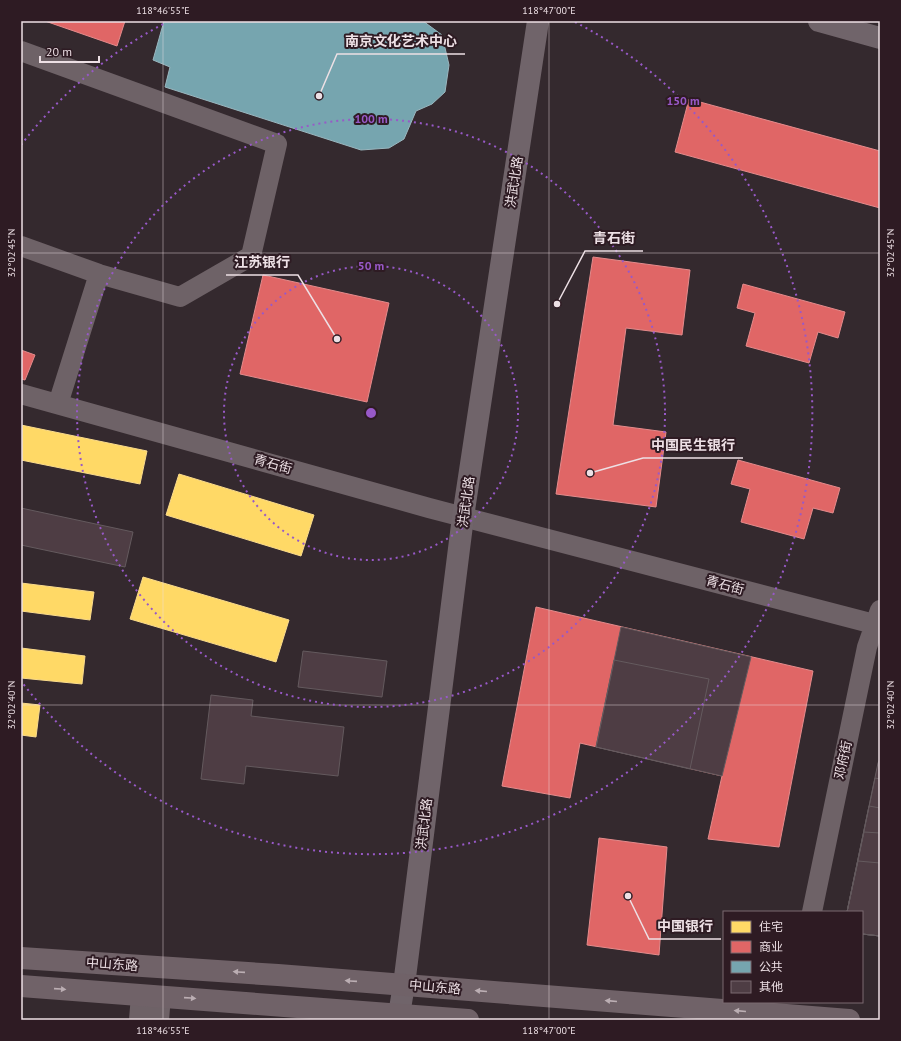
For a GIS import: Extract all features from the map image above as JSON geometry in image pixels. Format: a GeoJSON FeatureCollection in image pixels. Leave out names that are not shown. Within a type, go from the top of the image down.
{"type":"FeatureCollection","features":[{"type":"Feature","properties":{"kind":"main road","name":"洪武北路"},"geometry":{"type":"LineString","coordinates":[[399,1017],[463,517],[538,21]]}},
{"type":"Feature","properties":{"kind":"main road"},"geometry":{"type":"LineString","coordinates":[[819,21],[880,38]]}},
{"type":"Feature","properties":{"kind":"main road","name":"中山东路"},"geometry":{"type":"LineString","coordinates":[[21,958],[404,985],[792,1009],[849,1020]]}},
{"type":"Feature","properties":{"kind":"main road"},"geometry":{"type":"LineString","coordinates":[[21,986],[399,1017],[468,1020]]}},
{"type":"Feature","properties":{"kind":"street"},"geometry":{"type":"LineString","coordinates":[[21,51],[277,144],[251,256],[180,297],[99,274],[21,246]]}},
{"type":"Feature","properties":{"kind":"street"},"geometry":{"type":"LineString","coordinates":[[58,404],[99,274]]}},
{"type":"Feature","properties":{"kind":"street","name":"青石街"},"geometry":{"type":"LineString","coordinates":[[21,394],[463,517],[877,617]]}},
{"type":"Feature","properties":{"kind":"street","name":"邓府街"},"geometry":{"type":"LineString","coordinates":[[812,911],[867,647],[877,617]]}},
{"type":"Feature","properties":{"kind":"street"},"geometry":{"type":"LineString","coordinates":[[139,1020],[151,996]]}},
{"type":"Feature","properties":{"kind":"street"},"geometry":{"type":"LineString","coordinates":[[151,996],[160,1020]]}},
{"type":"Feature","properties":{"kind":"building: 住宅"},"geometry":{"type":"Polygon","coordinates":[[[21,425],[147,451],[140,484],[21,460],[21,425]]]}},
{"type":"Feature","properties":{"kind":"building: 住宅"},"geometry":{"type":"Polygon","coordinates":[[[179,474],[314,515],[301,556],[166,515],[179,474]]]}},
{"type":"Feature","properties":{"kind":"building: 住宅"},"geometry":{"type":"Polygon","coordinates":[[[143,577],[289,620],[276,662],[130,619],[143,577]]]}},
{"type":"Feature","properties":{"kind":"building: 住宅"},"geometry":{"type":"Polygon","coordinates":[[[21,583],[94,592],[90,620],[21,611],[21,583]]]}},
{"type":"Feature","properties":{"kind":"building: 住宅"},"geometry":{"type":"Polygon","coordinates":[[[21,648],[85,656],[82,684],[21,678],[21,648]]]}},
{"type":"Feature","properties":{"kind":"building: 住宅"},"geometry":{"type":"Polygon","coordinates":[[[21,703],[40,705],[36,737],[21,735],[21,703]]]}},
{"type":"Feature","properties":{"kind":"building: 商业"},"geometry":{"type":"Polygon","coordinates":[[[45,21],[125,21],[117,46],[45,21]]]}},
{"type":"Feature","properties":{"kind":"building: 商业"},"geometry":{"type":"Polygon","coordinates":[[[689,99],[880,151],[880,208],[675,152],[689,99]]]}},
{"type":"Feature","properties":{"kind":"building: 商业"},"geometry":{"type":"Polygon","coordinates":[[[593,257],[690,270],[682,335],[626,328],[613,425],[666,432],[656,507],[556,494],[593,257]]]}},
{"type":"Feature","properties":{"kind":"building: 商业"},"geometry":{"type":"Polygon","coordinates":[[[263,275],[389,303],[367,402],[240,374],[263,275]]]}},
{"type":"Feature","properties":{"kind":"building: 商业"},"geometry":{"type":"Polygon","coordinates":[[[743,284],[845,312],[838,338],[818,332],[809,363],[746,346],[755,313],[737,308],[743,284]]]}},
{"type":"Feature","properties":{"kind":"building: 商业"},"geometry":{"type":"Polygon","coordinates":[[[21,350],[35,355],[25,380],[21,379],[21,350]]]}},
{"type":"Feature","properties":{"kind":"building: 商业"},"geometry":{"type":"Polygon","coordinates":[[[738,460],[840,488],[833,513],[813,508],[804,539],[741,522],[750,489],[731,484],[738,460]]]}},
{"type":"Feature","properties":{"kind":"building: 商业"},"geometry":{"type":"Polygon","coordinates":[[[536,607],[813,671],[779,847],[708,839],[722,776],[580,743],[570,798],[502,786],[536,607]]]}},
{"type":"Feature","properties":{"kind":"building: 商业"},"geometry":{"type":"Polygon","coordinates":[[[599,838],[667,847],[659,955],[587,945],[599,838]]]}},
{"type":"Feature","properties":{"kind":"building: 公共"},"geometry":{"type":"Polygon","coordinates":[[[164,21],[423,21],[442,35],[449,65],[445,92],[432,104],[416,111],[404,139],[389,148],[361,150],[165,87],[170,67],[153,60],[164,21]]]}},
{"type":"Feature","properties":{"kind":"building: 其他"},"geometry":{"type":"Polygon","coordinates":[[[21,508],[133,532],[125,567],[21,545],[21,508]]]}},
{"type":"Feature","properties":{"kind":"building: 其他"},"geometry":{"type":"Polygon","coordinates":[[[621,627],[751,657],[722,776],[596,747],[621,627]]]}},
{"type":"Feature","properties":{"kind":"building: 其他"},"geometry":{"type":"Polygon","coordinates":[[[303,651],[387,661],[382,697],[298,687],[303,651]]]}},
{"type":"Feature","properties":{"kind":"building: 其他"},"geometry":{"type":"Polygon","coordinates":[[[614,660],[709,679],[690,769],[596,747],[614,660]]]}},
{"type":"Feature","properties":{"kind":"building: 其他"},"geometry":{"type":"Polygon","coordinates":[[[211,695],[253,700],[251,716],[344,727],[338,776],[246,766],[244,784],[201,779],[211,695]]]}},
{"type":"Feature","properties":{"kind":"building: 其他"},"geometry":{"type":"Polygon","coordinates":[[[880,759],[880,936],[863,934],[863,911],[847,911],[880,759]]]}},
{"type":"Feature","properties":{"kind":"building: 其他"},"geometry":{"type":"Polygon","coordinates":[[[875,778],[880,779],[880,936],[863,934],[863,911],[847,911],[875,778]]]}},
{"type":"Feature","properties":{"kind":"building: 其他"},"geometry":{"type":"Polygon","coordinates":[[[869,806],[880,808],[880,936],[863,934],[863,911],[847,911],[869,806]]]}},
{"type":"Feature","properties":{"kind":"building: 其他"},"geometry":{"type":"Polygon","coordinates":[[[864,832],[880,833],[880,936],[863,934],[863,911],[847,911],[864,832]]]}},
{"type":"Feature","properties":{"kind":"building: 其他"},"geometry":{"type":"Polygon","coordinates":[[[858,861],[880,863],[880,936],[863,934],[863,911],[847,911],[858,861]]]}},
{"type":"Feature","properties":{"kind":"place","name":"南京文化艺术中心"},"geometry":{"type":"Point","coordinates":[319,96]}},
{"type":"Feature","properties":{"kind":"place","name":"青石街"},"geometry":{"type":"Point","coordinates":[557,304]}},
{"type":"Feature","properties":{"kind":"place","name":"江苏银行"},"geometry":{"type":"Point","coordinates":[337,339]}},
{"type":"Feature","properties":{"kind":"place","name":"中国民生银行"},"geometry":{"type":"Point","coordinates":[590,473]}},
{"type":"Feature","properties":{"kind":"place","name":"中国银行"},"geometry":{"type":"Point","coordinates":[628,896]}}]}
